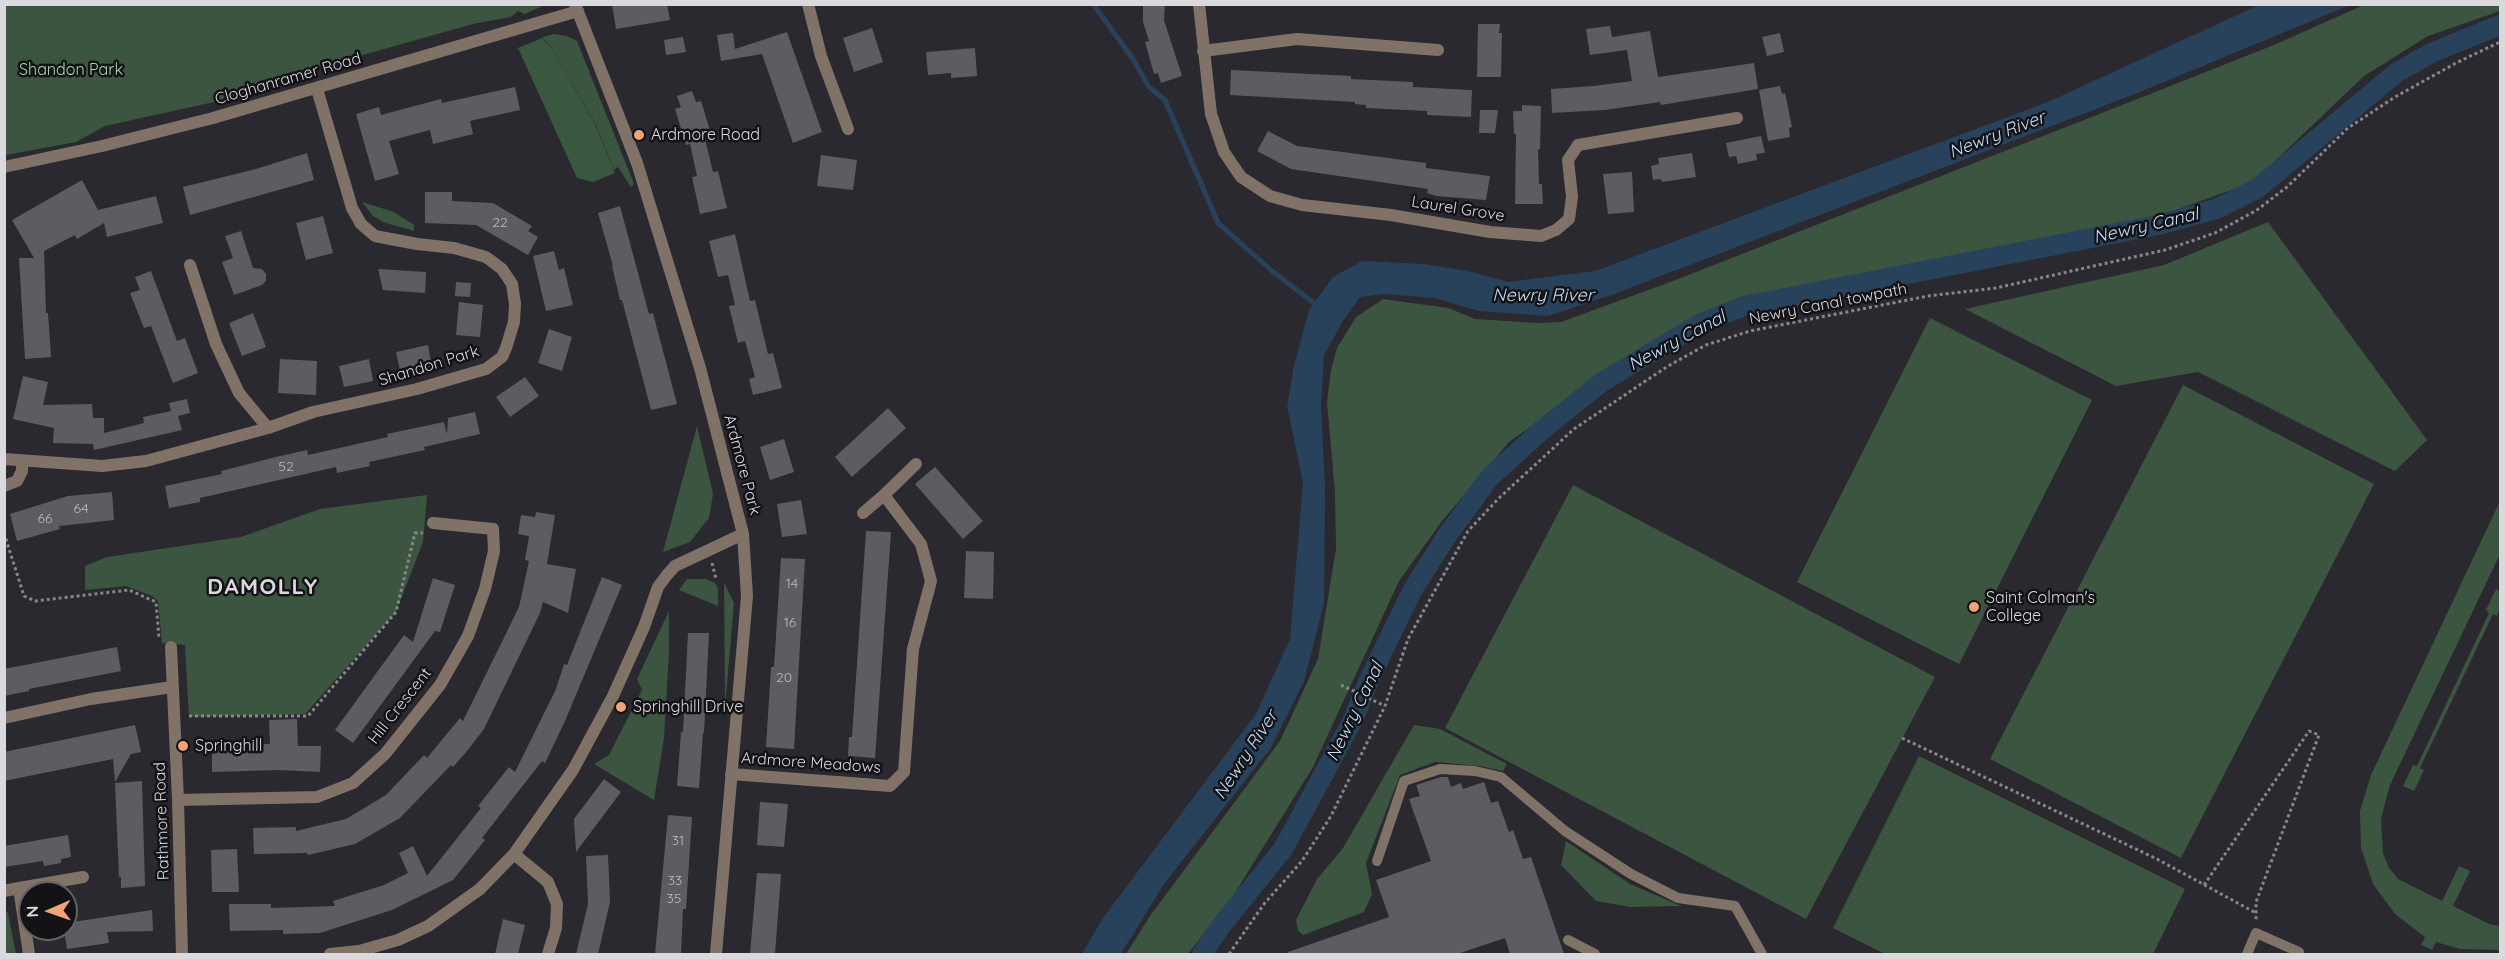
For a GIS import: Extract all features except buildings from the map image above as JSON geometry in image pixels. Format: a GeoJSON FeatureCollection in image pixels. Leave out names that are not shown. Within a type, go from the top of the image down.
{"type":"FeatureCollection","features":[{"type":"Feature","properties":{"kind":"street"},"geometry":{"type":"LineString","coordinates":[[808,4],[821,56],[848,129]]}},
{"type":"Feature","properties":{"kind":"street","name":"Laurel Grove"},"geometry":{"type":"LineString","coordinates":[[1199,4],[1210,114],[1224,152],[1241,177],[1270,196],[1302,205],[1391,215],[1490,232],[1541,236],[1556,230],[1569,219],[1572,197],[1568,160],[1578,145],[1737,118]]}},
{"type":"Feature","properties":{"kind":"street","name":"Cloghanramer Road"},"geometry":{"type":"LineString","coordinates":[[4,167],[102,146],[317,89],[576,8]]}},
{"type":"Feature","properties":{"kind":"street","name":"Ardmore Park"},"geometry":{"type":"LineString","coordinates":[[576,8],[619,111],[637,163],[700,368],[744,534],[747,596],[716,954]]}},
{"type":"Feature","properties":{"kind":"street"},"geometry":{"type":"LineString","coordinates":[[1203,51],[1297,39],[1438,50]]}},
{"type":"Feature","properties":{"kind":"street","name":"Shandon Park"},"geometry":{"type":"LineString","coordinates":[[4,459],[102,466],[146,461],[268,428],[313,412],[417,389],[486,369],[502,357],[514,322],[512,284],[502,269],[486,257],[454,248],[375,236],[361,224],[352,208],[317,89]]}},
{"type":"Feature","properties":{"kind":"street"},"geometry":{"type":"LineString","coordinates":[[190,265],[216,344],[239,393],[268,428]]}},
{"type":"Feature","properties":{"kind":"street"},"geometry":{"type":"LineString","coordinates":[[4,486],[17,482],[22,471],[22,461]]}},
{"type":"Feature","properties":{"kind":"street"},"geometry":{"type":"LineString","coordinates":[[864,513],[916,464]]}},
{"type":"Feature","properties":{"kind":"street","name":"Ardmore Meadows"},"geometry":{"type":"LineString","coordinates":[[731,774],[890,786],[904,772],[913,650],[931,581],[921,544],[884,495]]}},
{"type":"Feature","properties":{"kind":"street","name":"Hill Crescent"},"geometry":{"type":"LineString","coordinates":[[178,800],[316,797],[353,783],[386,754],[440,685],[468,636],[485,589],[494,550],[493,529],[433,523]]}},
{"type":"Feature","properties":{"kind":"street"},"geometry":{"type":"LineString","coordinates":[[330,954],[359,951],[398,940],[428,926],[480,889],[514,854],[573,770],[613,696],[644,627],[658,587],[675,566],[744,534]]}},
{"type":"Feature","properties":{"kind":"street","name":"Rathmore Road"},"geometry":{"type":"LineString","coordinates":[[171,648],[182,954]]}},
{"type":"Feature","properties":{"kind":"street"},"geometry":{"type":"LineString","coordinates":[[4,718],[91,699],[172,687]]}},
{"type":"Feature","properties":{"kind":"street"},"geometry":{"type":"LineString","coordinates":[[514,854],[548,882],[557,904],[556,928],[548,954]]}},
{"type":"Feature","properties":{"kind":"street"},"geometry":{"type":"LineString","coordinates":[[59,881],[82,877]]}},
{"type":"Feature","properties":{"kind":"lane"},"geometry":{"type":"LineString","coordinates":[[1377,861],[1404,782],[1440,769],[1475,771],[1501,777],[1565,831],[1631,874],[1678,898],[1735,906],[1762,954]]}},
{"type":"Feature","properties":{"kind":"lane"},"geometry":{"type":"LineString","coordinates":[[2247,954],[2256,933],[2299,952],[2298,954]]}},
{"type":"Feature","properties":{"kind":"lane"},"geometry":{"type":"LineString","coordinates":[[1569,940],[1594,954]]}},
{"type":"Feature","properties":{"kind":"path","name":"Newry Canal towpath"},"geometry":{"type":"LineString","coordinates":[[1229,954],[1264,904],[1302,861],[1331,816],[1385,706],[1408,639],[1468,531],[1499,498],[1574,429],[1668,366],[1706,345],[1750,331],[1928,296],[1996,288],[2165,250],[2215,233],[2257,210],[2287,187],[2348,128],[2385,103],[2456,63],[2500,42]]}},
{"type":"Feature","properties":{"kind":"path"},"geometry":{"type":"LineString","coordinates":[[4,533],[24,596],[35,601],[129,590],[156,602],[160,647],[171,648]]}},
{"type":"Feature","properties":{"kind":"path"},"geometry":{"type":"LineString","coordinates":[[187,716],[308,716],[396,612],[415,533],[419,533]]}},
{"type":"Feature","properties":{"kind":"path"},"geometry":{"type":"LineString","coordinates":[[1341,685],[1385,706]]}},
{"type":"Feature","properties":{"kind":"path"},"geometry":{"type":"LineString","coordinates":[[2204,885],[2309,731],[2319,735],[2256,902],[2256,933]]}},
{"type":"Feature","properties":{"kind":"path"},"geometry":{"type":"LineString","coordinates":[[1902,738],[2157,859],[2256,913]]}},
{"type":"Feature","properties":{"kind":"green space","name":"Shandon Park"},"geometry":{"type":"Polygon","coordinates":[[[5,4],[544,5],[525,14],[518,11],[511,17],[473,24],[288,76],[271,86],[241,96],[105,126],[76,142],[6,155],[5,4]]]}},
{"type":"Feature","properties":{"kind":"green space"},"geometry":{"type":"Polygon","coordinates":[[[2366,4],[2500,5],[2500,11],[2428,36],[2364,76],[2253,182],[2137,224],[1737,303],[1624,360],[1509,442],[1442,521],[1399,581],[1313,767],[1233,896],[1188,954],[1126,954],[1150,916],[1280,741],[1318,659],[1336,549],[1335,492],[1327,402],[1331,370],[1337,348],[1356,317],[1383,299],[1448,308],[1475,319],[1537,323],[1561,322],[1673,281],[2274,45],[2366,4]]]}},
{"type":"Feature","properties":{"kind":"green space"},"geometry":{"type":"Polygon","coordinates":[[[554,34],[567,36],[577,41],[634,184],[631,187],[618,167],[614,170],[596,125],[554,51],[542,37],[554,34]]]}},
{"type":"Feature","properties":{"kind":"green space"},"geometry":{"type":"Polygon","coordinates":[[[542,38],[554,51],[595,124],[615,173],[593,182],[577,178],[518,48],[542,38]]]}},
{"type":"Feature","properties":{"kind":"green space"},"geometry":{"type":"Polygon","coordinates":[[[362,202],[394,212],[414,225],[414,231],[383,222],[373,216],[362,202]]]}},
{"type":"Feature","properties":{"kind":"green space"},"geometry":{"type":"Polygon","coordinates":[[[2268,222],[2427,440],[2395,471],[2198,372],[2116,386],[1965,309],[2164,265],[2268,222]]]}},
{"type":"Feature","properties":{"kind":"green space"},"geometry":{"type":"Polygon","coordinates":[[[1930,318],[2092,400],[1959,664],[1797,582],[1930,318]]]}},
{"type":"Feature","properties":{"kind":"green space"},"geometry":{"type":"Polygon","coordinates":[[[2183,385],[2374,484],[2181,858],[1990,759],[2183,385]]]}},
{"type":"Feature","properties":{"kind":"green space"},"geometry":{"type":"Polygon","coordinates":[[[697,426],[713,494],[709,518],[690,542],[663,552],[697,426]]]}},
{"type":"Feature","properties":{"kind":"green space"},"geometry":{"type":"Polygon","coordinates":[[[1573,485],[1935,677],[1806,919],[1445,728],[1573,485]]]}},
{"type":"Feature","properties":{"kind":"green space"},"geometry":{"type":"Polygon","coordinates":[[[427,495],[423,542],[396,612],[305,714],[189,717],[185,645],[162,643],[158,601],[152,596],[126,586],[85,590],[85,566],[107,557],[241,537],[320,509],[427,495]]]}},
{"type":"Feature","properties":{"kind":"green space"},"geometry":{"type":"Polygon","coordinates":[[[2500,501],[2500,554],[2390,785],[2381,818],[2383,853],[2389,868],[2398,879],[2442,901],[2459,866],[2470,871],[2453,906],[2489,924],[2500,926],[2500,950],[2460,949],[2436,942],[2432,950],[2421,945],[2425,937],[2395,914],[2373,884],[2361,848],[2360,811],[2371,775],[2500,501]]]}},
{"type":"Feature","properties":{"kind":"green space"},"geometry":{"type":"Polygon","coordinates":[[[687,579],[706,579],[715,583],[718,588],[718,606],[679,590],[687,579]]]}},
{"type":"Feature","properties":{"kind":"green space"},"geometry":{"type":"Polygon","coordinates":[[[724,582],[734,603],[725,707],[724,582]]]}},
{"type":"Feature","properties":{"kind":"green space"},"geometry":{"type":"Polygon","coordinates":[[[2496,589],[2500,592],[2500,607],[2497,616],[2493,614],[2420,768],[2424,770],[2414,791],[2403,786],[2413,765],[2417,766],[2489,613],[2486,610],[2496,589]]]}},
{"type":"Feature","properties":{"kind":"green space"},"geometry":{"type":"Polygon","coordinates":[[[669,611],[664,738],[654,800],[594,764],[609,755],[642,690],[637,679],[669,611]]]}},
{"type":"Feature","properties":{"kind":"green space"},"geometry":{"type":"Polygon","coordinates":[[[1414,725],[1440,729],[1507,764],[1503,771],[1480,766],[1435,762],[1400,775],[1366,863],[1372,894],[1364,912],[1303,935],[1298,930],[1296,920],[1317,879],[1343,848],[1414,725]]]}},
{"type":"Feature","properties":{"kind":"green space"},"geometry":{"type":"Polygon","coordinates":[[[1919,756],[2185,889],[2153,954],[1885,954],[1833,928],[1919,756]]]}},
{"type":"Feature","properties":{"kind":"green space"},"geometry":{"type":"Polygon","coordinates":[[[1566,841],[1630,884],[1681,906],[1630,907],[1596,901],[1561,865],[1566,841]]]}},
{"type":"Feature","properties":{"kind":"green space"},"geometry":{"type":"Polygon","coordinates":[[[5,911],[8,913],[16,954],[5,954],[5,911]]]}},
{"type":"Feature","properties":{"kind":"water","name":"Newry River"},"geometry":{"type":"Polygon","coordinates":[[[2261,4],[2350,5],[2135,94],[1614,294],[1548,316],[1479,311],[1435,298],[1384,294],[1360,297],[1324,355],[1321,406],[1325,487],[1324,603],[1304,681],[1270,749],[1164,884],[1121,954],[1082,954],[1103,918],[1256,714],[1290,639],[1303,483],[1287,406],[1294,366],[1309,310],[1333,277],[1362,261],[1424,264],[1468,271],[1508,282],[1595,271],[2048,102],[2261,4]]]}},
{"type":"Feature","properties":{"kind":"waterway"},"geometry":{"type":"LineString","coordinates":[[1093,4],[1133,59],[1149,87],[1165,100],[1218,223],[1272,271],[1314,303]]}},
{"type":"Feature","properties":{"kind":"waterway","name":"Newry Canal"},"geometry":{"type":"LineString","coordinates":[[1202,954],[1221,926],[1283,849],[1353,720],[1368,682],[1412,591],[1446,537],[1489,478],[1543,429],[1602,382],[1701,323],[1744,306],[2158,225],[2216,209],[2258,188],[2396,73],[2431,53],[2500,25]]}},
{"type":"Feature","properties":{"kind":"place","name":"Ardmore Road"},"geometry":{"type":"Point","coordinates":[639,135]}},
{"type":"Feature","properties":{"kind":"place","name":"Saint Colman's College"},"geometry":{"type":"Point","coordinates":[1974,607]}},
{"type":"Feature","properties":{"kind":"place","name":"Springhill Drive"},"geometry":{"type":"Point","coordinates":[621,707]}},
{"type":"Feature","properties":{"kind":"place","name":"Springhill"},"geometry":{"type":"Point","coordinates":[183,746]}},
{"type":"Feature","properties":{"kind":"district","name":"DAMOLLY"},"geometry":{"type":"Point","coordinates":[263,587]}}]}
